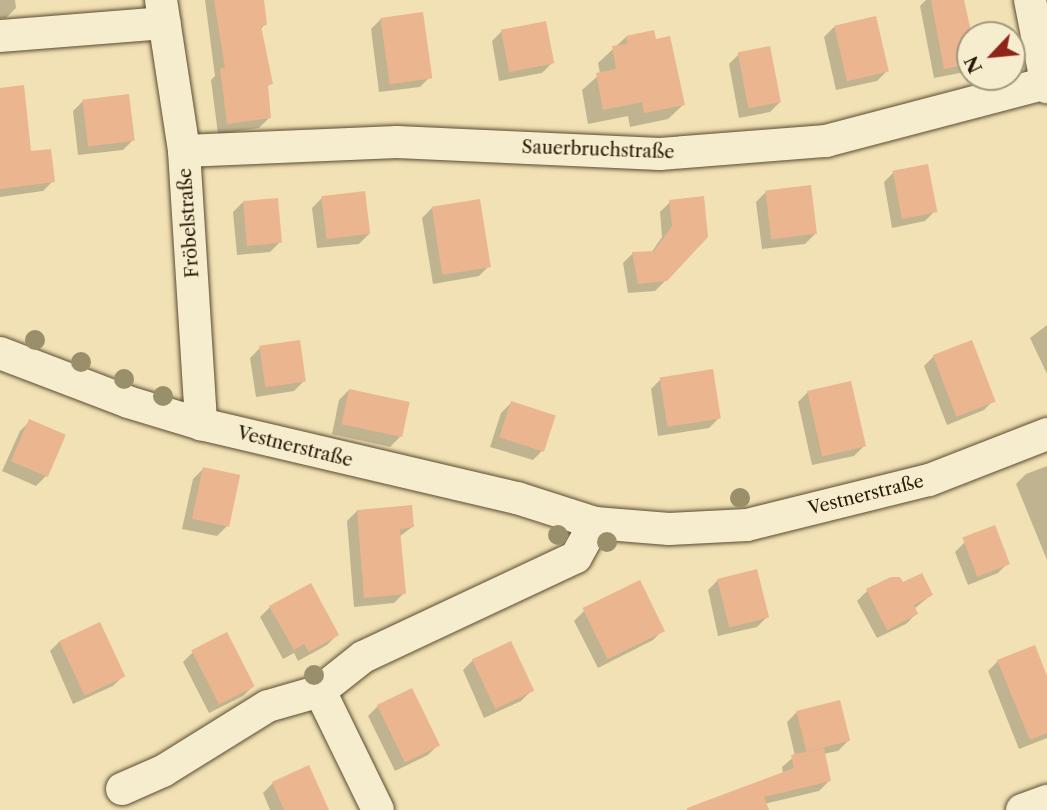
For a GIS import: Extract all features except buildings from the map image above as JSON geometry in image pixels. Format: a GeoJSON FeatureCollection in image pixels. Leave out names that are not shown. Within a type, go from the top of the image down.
{"type":"FeatureCollection","features":[{"type":"Feature","properties":{"kind":"street"},"geometry":{"type":"LineString","coordinates":[[1030,0],[1047,85]]}},
{"type":"Feature","properties":{"kind":"street","name":"Fröbelstraße"},"geometry":{"type":"LineString","coordinates":[[0,36],[162,11],[184,151],[201,424]]}},
{"type":"Feature","properties":{"kind":"street","name":"Sauerbruchstraße"},"geometry":{"type":"LineString","coordinates":[[184,151],[397,142],[660,154],[826,141],[1047,85]]}},
{"type":"Feature","properties":{"kind":"street","name":"Vestnerstraße"},"geometry":{"type":"LineString","coordinates":[[0,353],[128,402],[201,424],[517,498],[595,523],[669,528],[747,525],[929,480],[1047,434]]}},
{"type":"Feature","properties":{"kind":"street"},"geometry":{"type":"LineString","coordinates":[[122,789],[163,771],[268,706],[320,691],[363,657],[576,557],[595,523]]}},
{"type":"Feature","properties":{"kind":"street"},"geometry":{"type":"LineString","coordinates":[[320,691],[378,810]]}},
{"type":"Feature","properties":{"kind":"street"},"geometry":{"type":"LineString","coordinates":[[1022,810],[1047,801]]}}]}
